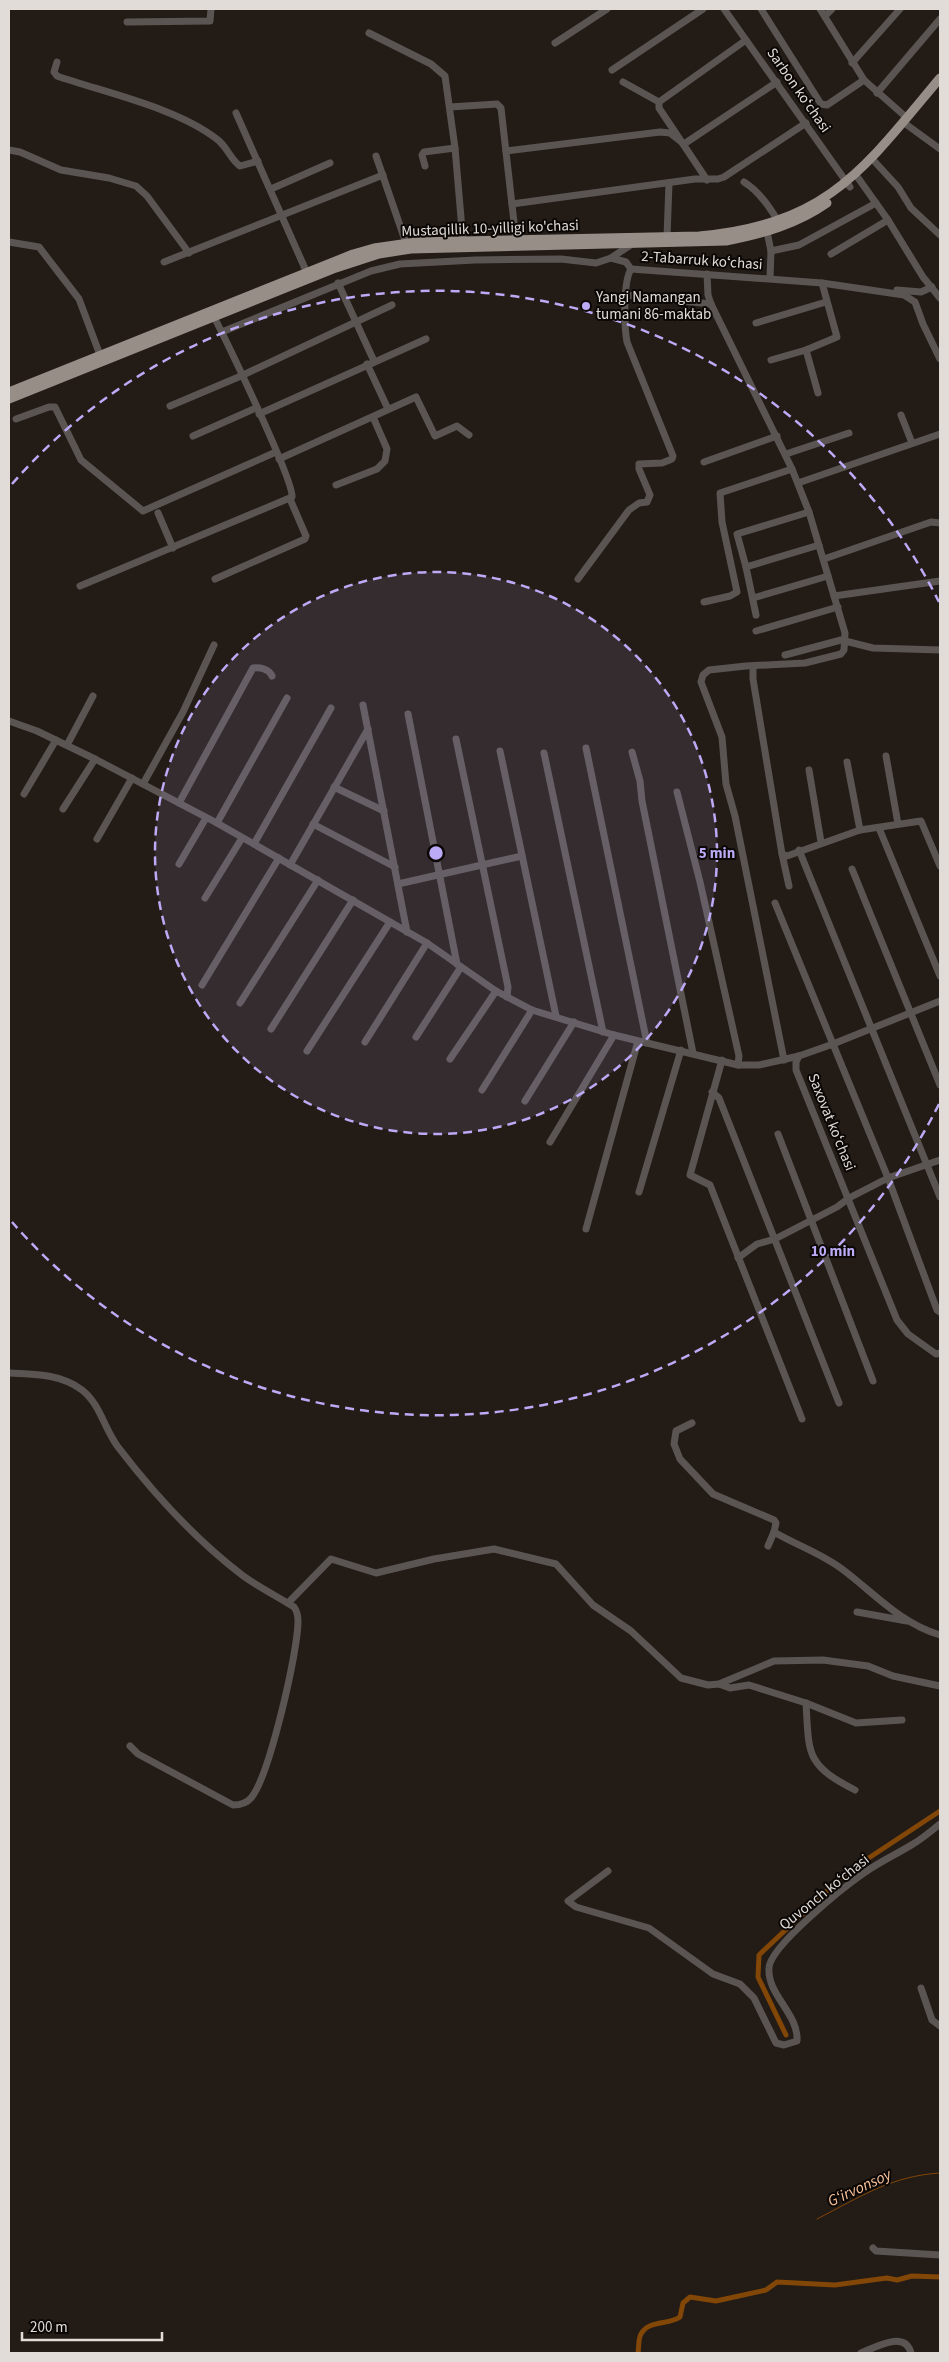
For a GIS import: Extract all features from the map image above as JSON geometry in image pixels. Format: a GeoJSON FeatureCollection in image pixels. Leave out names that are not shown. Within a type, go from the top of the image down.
{"type":"FeatureCollection","features":[{"type":"Feature","properties":{"kind":"main road","name":"Mustaqillik 10-yilligi ko'chasi"},"geometry":{"type":"LineString","coordinates":[[9,392],[374,248],[463,241],[667,237],[730,233],[780,224],[815,211],[875,162],[940,78]]}},
{"type":"Feature","properties":{"kind":"main road","name":"Mustaqillik 10-yilligi ko'chasi"},"geometry":{"type":"LineString","coordinates":[[857,178],[940,87]]}},
{"type":"Feature","properties":{"kind":"main road","name":"Mustaqillik 10-yilligi ko'chasi"},"geometry":{"type":"LineString","coordinates":[[9,399],[358,260],[396,251],[438,248],[726,241],[768,232],[780,224]]}},
{"type":"Feature","properties":{"kind":"street"},"geometry":{"type":"LineString","coordinates":[[127,22],[210,21],[211,9]]}},
{"type":"Feature","properties":{"kind":"street"},"geometry":{"type":"LineString","coordinates":[[555,43],[607,9]]}},
{"type":"Feature","properties":{"kind":"street"},"geometry":{"type":"LineString","coordinates":[[612,70],[703,9]]}},
{"type":"Feature","properties":{"kind":"street","name":"Sarbon koʻchasi"},"geometry":{"type":"LineString","coordinates":[[724,9],[848,185]]}},
{"type":"Feature","properties":{"kind":"street"},"geometry":{"type":"LineString","coordinates":[[761,9],[822,104],[827,105],[864,80]]}},
{"type":"Feature","properties":{"kind":"street"},"geometry":{"type":"LineString","coordinates":[[820,9],[864,80],[940,149]]}},
{"type":"Feature","properties":{"kind":"street"},"geometry":{"type":"LineString","coordinates":[[825,16],[832,9]]}},
{"type":"Feature","properties":{"kind":"street"},"geometry":{"type":"LineString","coordinates":[[852,63],[900,9]]}},
{"type":"Feature","properties":{"kind":"street"},"geometry":{"type":"LineString","coordinates":[[877,93],[940,20]]}},
{"type":"Feature","properties":{"kind":"street"},"geometry":{"type":"LineString","coordinates":[[369,33],[431,64],[443,73],[447,80],[463,241]]}},
{"type":"Feature","properties":{"kind":"street"},"geometry":{"type":"LineString","coordinates":[[659,102],[746,40]]}},
{"type":"Feature","properties":{"kind":"street"},"geometry":{"type":"LineString","coordinates":[[57,62],[54,72],[57,76],[157,109],[193,124],[224,145],[240,166],[258,161]]}},
{"type":"Feature","properties":{"kind":"street"},"geometry":{"type":"LineString","coordinates":[[624,82],[659,102]]}},
{"type":"Feature","properties":{"kind":"street"},"geometry":{"type":"LineString","coordinates":[[684,144],[777,82]]}},
{"type":"Feature","properties":{"kind":"street"},"geometry":{"type":"LineString","coordinates":[[659,102],[660,108],[707,180]]}},
{"type":"Feature","properties":{"kind":"street"},"geometry":{"type":"LineString","coordinates":[[450,107],[500,105],[516,240]]}},
{"type":"Feature","properties":{"kind":"street"},"geometry":{"type":"LineString","coordinates":[[236,113],[272,189],[307,273]]}},
{"type":"Feature","properties":{"kind":"street"},"geometry":{"type":"LineString","coordinates":[[512,204],[695,179],[707,180],[724,177],[806,123]]}},
{"type":"Feature","properties":{"kind":"street"},"geometry":{"type":"LineString","coordinates":[[506,151],[660,132],[670,134],[684,144]]}},
{"type":"Feature","properties":{"kind":"street"},"geometry":{"type":"LineString","coordinates":[[425,166],[422,155],[424,152],[455,148]]}},
{"type":"Feature","properties":{"kind":"street"},"geometry":{"type":"LineString","coordinates":[[9,150],[20,152],[61,170],[109,178],[136,186],[147,196],[188,253]]}},
{"type":"Feature","properties":{"kind":"street"},"geometry":{"type":"LineString","coordinates":[[376,156],[406,244]]}},
{"type":"Feature","properties":{"kind":"street"},"geometry":{"type":"LineString","coordinates":[[875,162],[898,187],[912,208],[940,235]]}},
{"type":"Feature","properties":{"kind":"street"},"geometry":{"type":"LineString","coordinates":[[272,189],[330,163]]}},
{"type":"Feature","properties":{"kind":"street"},"geometry":{"type":"LineString","coordinates":[[164,262],[383,175]]}},
{"type":"Feature","properties":{"kind":"street"},"geometry":{"type":"LineString","coordinates":[[857,178],[888,220],[940,298]]}},
{"type":"Feature","properties":{"kind":"street"},"geometry":{"type":"LineString","coordinates":[[744,182],[752,187],[780,224]]}},
{"type":"Feature","properties":{"kind":"street"},"geometry":{"type":"LineString","coordinates":[[667,237],[669,183]]}},
{"type":"Feature","properties":{"kind":"street","name":"2-Tabarruk koʻchasi"},"geometry":{"type":"LineString","coordinates":[[771,252],[799,245],[876,203]]}},
{"type":"Feature","properties":{"kind":"street"},"geometry":{"type":"LineString","coordinates":[[831,254],[888,220]]}},
{"type":"Feature","properties":{"kind":"street","name":"2-Tabarruk koʻchasi"},"geometry":{"type":"LineString","coordinates":[[768,232],[771,252],[770,278]]}},
{"type":"Feature","properties":{"kind":"street"},"geometry":{"type":"LineString","coordinates":[[9,242],[39,247],[79,299],[100,356]]}},
{"type":"Feature","properties":{"kind":"street"},"geometry":{"type":"LineString","coordinates":[[222,332],[370,270],[400,264],[523,260],[562,260],[596,263],[611,258],[632,244]]}},
{"type":"Feature","properties":{"kind":"street"},"geometry":{"type":"LineString","coordinates":[[578,579],[629,510],[639,502],[647,502],[650,495],[639,469],[639,464],[662,463],[672,459],[673,456],[627,342],[625,333],[626,295],[631,269],[626,262],[611,258]]}},
{"type":"Feature","properties":{"kind":"street","name":"2-Tabarruk koʻchasi"},"geometry":{"type":"LineString","coordinates":[[631,269],[822,283],[896,294],[914,299],[923,324],[940,360]]}},
{"type":"Feature","properties":{"kind":"street"},"geometry":{"type":"LineString","coordinates":[[707,274],[711,304],[786,454],[809,512],[838,607],[846,641],[841,654],[805,663],[709,670],[703,675],[702,682],[722,737],[726,784],[735,816],[784,1060]]}},
{"type":"Feature","properties":{"kind":"street"},"geometry":{"type":"LineString","coordinates":[[338,283],[356,321],[388,409]]}},
{"type":"Feature","properties":{"kind":"street"},"geometry":{"type":"LineString","coordinates":[[771,360],[806,350],[837,336],[822,283]]}},
{"type":"Feature","properties":{"kind":"street","name":"2-Tabarruk koʻchasi"},"geometry":{"type":"LineString","coordinates":[[833,286],[838,284],[921,292],[932,287]]}},
{"type":"Feature","properties":{"kind":"street"},"geometry":{"type":"LineString","coordinates":[[626,295],[711,304]]}},
{"type":"Feature","properties":{"kind":"street"},"geometry":{"type":"LineString","coordinates":[[756,323],[826,302]]}},
{"type":"Feature","properties":{"kind":"street"},"geometry":{"type":"LineString","coordinates":[[170,406],[241,376],[392,305]]}},
{"type":"Feature","properties":{"kind":"street"},"geometry":{"type":"LineString","coordinates":[[80,586],[290,499],[293,493],[214,317]]}},
{"type":"Feature","properties":{"kind":"street"},"geometry":{"type":"LineString","coordinates":[[193,436],[257,411],[426,339]]}},
{"type":"Feature","properties":{"kind":"street"},"geometry":{"type":"LineString","coordinates":[[806,350],[818,393]]}},
{"type":"Feature","properties":{"kind":"street"},"geometry":{"type":"LineString","coordinates":[[279,459],[416,397],[435,436],[457,426],[468,435]]}},
{"type":"Feature","properties":{"kind":"street"},"geometry":{"type":"LineString","coordinates":[[16,419],[49,407],[55,407],[81,460],[143,511],[276,452]]}},
{"type":"Feature","properties":{"kind":"street"},"geometry":{"type":"LineString","coordinates":[[901,415],[912,443]]}},
{"type":"Feature","properties":{"kind":"street"},"geometry":{"type":"LineString","coordinates":[[336,485],[377,469],[385,461],[387,449],[373,417]]}},
{"type":"Feature","properties":{"kind":"street"},"geometry":{"type":"LineString","coordinates":[[786,454],[849,434]]}},
{"type":"Feature","properties":{"kind":"street"},"geometry":{"type":"LineString","coordinates":[[798,483],[940,434]]}},
{"type":"Feature","properties":{"kind":"street"},"geometry":{"type":"LineString","coordinates":[[704,462],[777,436]]}},
{"type":"Feature","properties":{"kind":"street"},"geometry":{"type":"LineString","coordinates":[[704,602],[730,596],[737,592],[722,522],[720,493],[792,469]]}},
{"type":"Feature","properties":{"kind":"street"},"geometry":{"type":"LineString","coordinates":[[215,579],[305,539],[306,536],[290,499]]}},
{"type":"Feature","properties":{"kind":"street"},"geometry":{"type":"LineString","coordinates":[[756,615],[737,534],[809,512]]}},
{"type":"Feature","properties":{"kind":"street"},"geometry":{"type":"LineString","coordinates":[[158,513],[173,548]]}},
{"type":"Feature","properties":{"kind":"street"},"geometry":{"type":"LineString","coordinates":[[824,559],[931,522],[940,523]]}},
{"type":"Feature","properties":{"kind":"street"},"geometry":{"type":"LineString","coordinates":[[746,567],[819,545]]}},
{"type":"Feature","properties":{"kind":"street"},"geometry":{"type":"LineString","coordinates":[[753,598],[828,576]]}},
{"type":"Feature","properties":{"kind":"street"},"geometry":{"type":"LineString","coordinates":[[834,596],[940,581]]}},
{"type":"Feature","properties":{"kind":"street"},"geometry":{"type":"LineString","coordinates":[[756,631],[838,607]]}},
{"type":"Feature","properties":{"kind":"street"},"geometry":{"type":"LineString","coordinates":[[786,655],[846,641],[873,648],[940,650]]}},
{"type":"Feature","properties":{"kind":"street"},"geometry":{"type":"LineString","coordinates":[[144,784],[183,712],[214,645]]}},
{"type":"Feature","properties":{"kind":"street"},"geometry":{"type":"LineString","coordinates":[[753,666],[753,679],[782,854],[790,886]]}},
{"type":"Feature","properties":{"kind":"street"},"geometry":{"type":"LineString","coordinates":[[179,804],[253,668],[259,667],[272,676]]}},
{"type":"Feature","properties":{"kind":"street"},"geometry":{"type":"LineString","coordinates":[[67,745],[92,696]]}},
{"type":"Feature","properties":{"kind":"street"},"geometry":{"type":"LineString","coordinates":[[217,824],[287,698]]}},
{"type":"Feature","properties":{"kind":"street"},"geometry":{"type":"LineString","coordinates":[[364,705],[407,932]]}},
{"type":"Feature","properties":{"kind":"street"},"geometry":{"type":"LineString","coordinates":[[254,844],[331,708]]}},
{"type":"Feature","properties":{"kind":"street"},"geometry":{"type":"LineString","coordinates":[[408,714],[459,966],[416,1037]]}},
{"type":"Feature","properties":{"kind":"street"},"geometry":{"type":"LineString","coordinates":[[9,721],[95,758],[254,844],[427,943],[507,997],[532,1010],[603,1032],[738,1064],[759,1065],[799,1056],[833,1044],[872,1030],[940,1001]]}},
{"type":"Feature","properties":{"kind":"street"},"geometry":{"type":"LineString","coordinates":[[290,865],[368,729]]}},
{"type":"Feature","properties":{"kind":"street"},"geometry":{"type":"LineString","coordinates":[[456,739],[508,987],[507,997]]}},
{"type":"Feature","properties":{"kind":"street"},"geometry":{"type":"LineString","coordinates":[[24,794],[56,740]]}},
{"type":"Feature","properties":{"kind":"street"},"geometry":{"type":"LineString","coordinates":[[586,748],[647,1043]]}},
{"type":"Feature","properties":{"kind":"street"},"geometry":{"type":"LineString","coordinates":[[500,752],[556,1016]]}},
{"type":"Feature","properties":{"kind":"street"},"geometry":{"type":"LineString","coordinates":[[632,752],[640,781],[642,801],[693,1053]]}},
{"type":"Feature","properties":{"kind":"street"},"geometry":{"type":"LineString","coordinates":[[544,753],[603,1032]]}},
{"type":"Feature","properties":{"kind":"street"},"geometry":{"type":"LineString","coordinates":[[886,756],[898,824]]}},
{"type":"Feature","properties":{"kind":"street"},"geometry":{"type":"LineString","coordinates":[[63,809],[95,758]]}},
{"type":"Feature","properties":{"kind":"street"},"geometry":{"type":"LineString","coordinates":[[847,762],[860,830]]}},
{"type":"Feature","properties":{"kind":"street"},"geometry":{"type":"LineString","coordinates":[[809,770],[821,842]]}},
{"type":"Feature","properties":{"kind":"street"},"geometry":{"type":"LineString","coordinates":[[97,839],[132,778]]}},
{"type":"Feature","properties":{"kind":"street"},"geometry":{"type":"LineString","coordinates":[[334,787],[384,811]]}},
{"type":"Feature","properties":{"kind":"street"},"geometry":{"type":"LineString","coordinates":[[677,792],[708,921],[738,1056],[738,1064]]}},
{"type":"Feature","properties":{"kind":"street"},"geometry":{"type":"LineString","coordinates":[[179,864],[206,818]]}},
{"type":"Feature","properties":{"kind":"street"},"geometry":{"type":"LineString","coordinates":[[782,854],[787,856],[821,842],[860,830],[922,821],[940,866]]}},
{"type":"Feature","properties":{"kind":"street"},"geometry":{"type":"LineString","coordinates":[[314,824],[395,867]]}},
{"type":"Feature","properties":{"kind":"street"},"geometry":{"type":"LineString","coordinates":[[879,828],[940,976]]}},
{"type":"Feature","properties":{"kind":"street"},"geometry":{"type":"LineString","coordinates":[[205,898],[242,838]]}},
{"type":"Feature","properties":{"kind":"street"},"geometry":{"type":"LineString","coordinates":[[799,850],[940,1197]]}},
{"type":"Feature","properties":{"kind":"street"},"geometry":{"type":"LineString","coordinates":[[398,884],[522,856]]}},
{"type":"Feature","properties":{"kind":"street"},"geometry":{"type":"LineString","coordinates":[[202,985],[279,858]]}},
{"type":"Feature","properties":{"kind":"street"},"geometry":{"type":"LineString","coordinates":[[852,869],[940,1086]]}},
{"type":"Feature","properties":{"kind":"street"},"geometry":{"type":"LineString","coordinates":[[240,1003],[318,880]]}},
{"type":"Feature","properties":{"kind":"street"},"geometry":{"type":"LineString","coordinates":[[270,1030],[354,900]]}},
{"type":"Feature","properties":{"kind":"street","name":"Saxovat koʻchasi"},"geometry":{"type":"LineString","coordinates":[[775,903],[888,1178],[937,1310],[940,1312]]}},
{"type":"Feature","properties":{"kind":"street"},"geometry":{"type":"LineString","coordinates":[[307,1051],[390,922]]}},
{"type":"Feature","properties":{"kind":"street"},"geometry":{"type":"LineString","coordinates":[[365,1042],[427,943]]}},
{"type":"Feature","properties":{"kind":"street"},"geometry":{"type":"LineString","coordinates":[[450,1059],[496,991]]}},
{"type":"Feature","properties":{"kind":"street"},"geometry":{"type":"LineString","coordinates":[[482,1090],[532,1010]]}},
{"type":"Feature","properties":{"kind":"street"},"geometry":{"type":"LineString","coordinates":[[525,1101],[574,1022]]}},
{"type":"Feature","properties":{"kind":"street"},"geometry":{"type":"LineString","coordinates":[[550,1142],[614,1035]]}},
{"type":"Feature","properties":{"kind":"street"},"geometry":{"type":"LineString","coordinates":[[586,1229],[638,1041]]}},
{"type":"Feature","properties":{"kind":"street"},"geometry":{"type":"LineString","coordinates":[[639,1192],[681,1050]]}},
{"type":"Feature","properties":{"kind":"street","name":"Saxovat koʻchasi"},"geometry":{"type":"LineString","coordinates":[[799,1056],[796,1062],[796,1070],[897,1320],[908,1334],[936,1354],[940,1353]]}},
{"type":"Feature","properties":{"kind":"street"},"geometry":{"type":"LineString","coordinates":[[722,1060],[690,1175],[710,1185],[802,1419]]}},
{"type":"Feature","properties":{"kind":"street"},"geometry":{"type":"LineString","coordinates":[[712,1092],[719,1098],[839,1403]]}},
{"type":"Feature","properties":{"kind":"street"},"geometry":{"type":"LineString","coordinates":[[778,1134],[873,1380]]}},
{"type":"Feature","properties":{"kind":"street"},"geometry":{"type":"LineString","coordinates":[[738,1258],[757,1244],[776,1239],[838,1208],[849,1198],[888,1178],[940,1160]]}},
{"type":"Feature","properties":{"kind":"street"},"geometry":{"type":"LineString","coordinates":[[9,1373],[60,1378],[81,1389],[96,1405],[118,1446],[158,1496],[210,1549],[244,1576],[294,1607],[298,1619],[285,1696],[266,1766],[250,1799],[239,1806],[233,1805],[138,1754],[130,1746]]}},
{"type":"Feature","properties":{"kind":"street"},"geometry":{"type":"LineString","coordinates":[[692,1423],[680,1428],[674,1436],[674,1444],[680,1459],[716,1497],[774,1520],[774,1532],[768,1546]]}},
{"type":"Feature","properties":{"kind":"street"},"geometry":{"type":"LineString","coordinates":[[774,1532],[811,1549],[841,1568],[910,1622],[926,1631],[940,1635]]}},
{"type":"Feature","properties":{"kind":"street"},"geometry":{"type":"LineString","coordinates":[[288,1603],[331,1559],[376,1573],[434,1559],[494,1549],[556,1564],[593,1604],[631,1631],[681,1678],[708,1685],[719,1684],[774,1661],[823,1660],[868,1666],[893,1676],[940,1686]]}},
{"type":"Feature","properties":{"kind":"street"},"geometry":{"type":"LineString","coordinates":[[857,1612],[910,1622]]}},
{"type":"Feature","properties":{"kind":"street"},"geometry":{"type":"LineString","coordinates":[[719,1684],[730,1688],[749,1685],[806,1703],[856,1723],[902,1720]]}},
{"type":"Feature","properties":{"kind":"street"},"geometry":{"type":"LineString","coordinates":[[806,1703],[809,1749],[812,1756],[830,1777],[855,1790]]}},
{"type":"Feature","properties":{"kind":"street","name":"Quvonch koʻchasi"},"geometry":{"type":"LineString","coordinates":[[608,1871],[568,1901],[576,1907],[649,1928],[713,1974],[740,1984],[754,1998],[776,2043],[784,2044],[797,2041],[798,2031],[771,1983],[768,1966],[774,1954],[816,1912],[864,1872],[914,1844],[940,1824]]}},
{"type":"Feature","properties":{"kind":"street"},"geometry":{"type":"LineString","coordinates":[[921,1988],[932,2020],[940,2026]]}},
{"type":"Feature","properties":{"kind":"street"},"geometry":{"type":"LineString","coordinates":[[873,2248],[876,2251],[940,2255]]}},
{"type":"Feature","properties":{"kind":"street"},"geometry":{"type":"LineString","coordinates":[[861,2353],[882,2344],[901,2340],[906,2343],[911,2353]]}},
{"type":"Feature","properties":{"kind":"waterway"},"geometry":{"type":"LineString","coordinates":[[786,2035],[758,1977],[759,1955],[846,1873],[940,1811]]}},
{"type":"Feature","properties":{"kind":"waterway","name":"G‘irvonsoy"},"geometry":{"type":"LineString","coordinates":[[817,2219],[891,2183],[906,2178],[940,2173]]}},
{"type":"Feature","properties":{"kind":"waterway"},"geometry":{"type":"LineString","coordinates":[[638,2353],[639,2338],[644,2330],[680,2317],[683,2303],[690,2297],[716,2301],[766,2290],[777,2282],[835,2285],[887,2278],[897,2280],[912,2276],[940,2277]]}},
{"type":"Feature","properties":{"kind":"place","name":"Yangi Namangan tumani 86-maktab"},"geometry":{"type":"Point","coordinates":[586,306]}}]}
